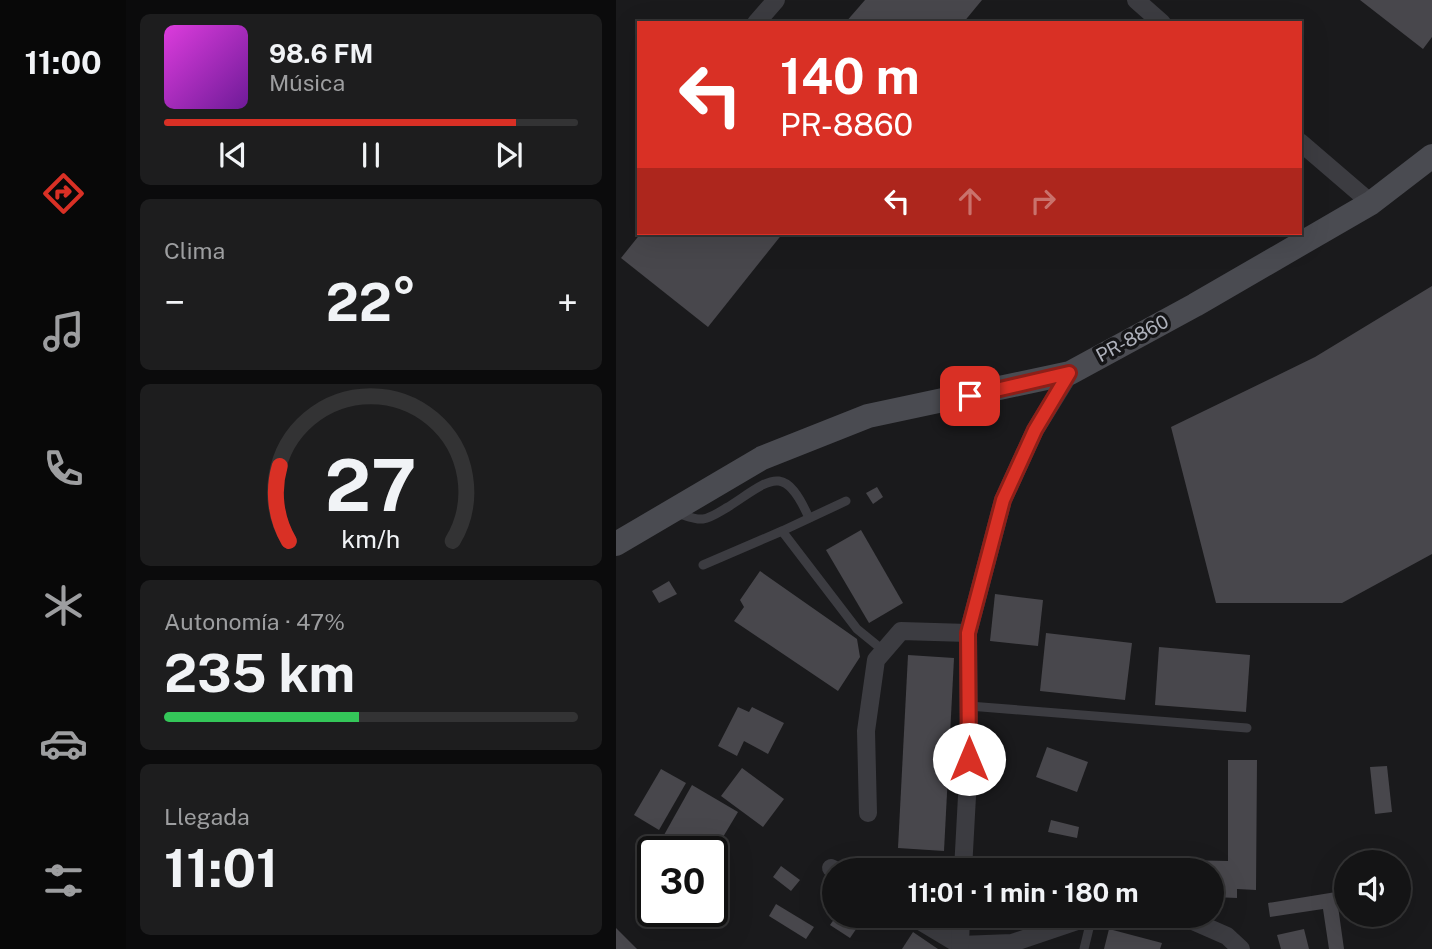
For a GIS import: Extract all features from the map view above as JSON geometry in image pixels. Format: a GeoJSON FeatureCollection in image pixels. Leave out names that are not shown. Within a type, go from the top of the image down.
{"type":"FeatureCollection","features":[{"type":"Feature","properties":{"kind":"street"},"geometry":{"type":"LineString","coordinates":[[758,21],[776,0]]}},
{"type":"Feature","properties":{"kind":"street"},"geometry":{"type":"LineString","coordinates":[[1136,0],[1160,21]]}},
{"type":"Feature","properties":{"kind":"street"},"geometry":{"type":"LineString","coordinates":[[1302,144],[1371,204]]}},
{"type":"Feature","properties":{"kind":"street","name":"PR-8860"},"geometry":{"type":"LineString","coordinates":[[616,544],[762,458],[868,416],[1069,373],[1195,305],[1371,204],[1432,156]]}},
{"type":"Feature","properties":{"kind":"street"},"geometry":{"type":"LineString","coordinates":[[963,858],[969,706],[968,633],[1003,500],[1035,430],[1069,373]]}},
{"type":"Feature","properties":{"kind":"street"},"geometry":{"type":"LineString","coordinates":[[868,813],[866,731],[876,660],[901,631],[968,633]]}},
{"type":"Feature","properties":{"kind":"street"},"geometry":{"type":"LineString","coordinates":[[930,928],[960,947],[1012,943],[1056,928]]}},
{"type":"Feature","properties":{"kind":"street"},"geometry":{"type":"LineString","coordinates":[[960,947],[961,928]]}},
{"type":"Feature","properties":{"kind":"street"},"geometry":{"type":"LineString","coordinates":[[1209,928],[1227,936],[1241,949]]}},
{"type":"Feature","properties":{"kind":"lane"},"geometry":{"type":"LineString","coordinates":[[671,512],[702,519],[720,512],[761,486],[775,481],[786,482],[799,494],[809,518]]}},
{"type":"Feature","properties":{"kind":"lane"},"geometry":{"type":"LineString","coordinates":[[703,565],[846,501]]}},
{"type":"Feature","properties":{"kind":"lane"},"geometry":{"type":"LineString","coordinates":[[782,531],[857,629],[884,651]]}},
{"type":"Feature","properties":{"kind":"lane"},"geometry":{"type":"LineString","coordinates":[[969,706],[1247,728]]}},
{"type":"Feature","properties":{"kind":"lane"},"geometry":{"type":"LineString","coordinates":[[1084,949],[1089,928]]}},
{"type":"Feature","properties":{"kind":"building"},"geometry":{"type":"Polygon","coordinates":[[[865,0],[982,0],[965,21],[847,21],[865,0]]]}},
{"type":"Feature","properties":{"kind":"building"},"geometry":{"type":"Polygon","coordinates":[[[1360,0],[1432,0],[1432,37],[1423,49],[1360,0]]]}},
{"type":"Feature","properties":{"kind":"building"},"geometry":{"type":"Polygon","coordinates":[[[639,235],[781,235],[708,327],[621,258],[639,235]]]}},
{"type":"Feature","properties":{"kind":"building"},"geometry":{"type":"Polygon","coordinates":[[[1432,286],[1432,554],[1342,603],[1216,603],[1171,427],[1315,357],[1432,286]]]}},
{"type":"Feature","properties":{"kind":"building"},"geometry":{"type":"Polygon","coordinates":[[[877,487],[883,497],[873,504],[866,493],[877,487]]]}},
{"type":"Feature","properties":{"kind":"building"},"geometry":{"type":"Polygon","coordinates":[[[861,530],[903,603],[869,623],[826,550],[861,530]]]}},
{"type":"Feature","properties":{"kind":"building"},"geometry":{"type":"Polygon","coordinates":[[[760,571],[857,639],[860,657],[838,691],[734,621],[744,607],[740,600],[760,571]]]}},
{"type":"Feature","properties":{"kind":"building"},"geometry":{"type":"Polygon","coordinates":[[[669,581],[677,594],[659,603],[652,591],[669,581]]]}},
{"type":"Feature","properties":{"kind":"building"},"geometry":{"type":"Polygon","coordinates":[[[995,594],[1043,600],[1038,646],[990,641],[995,594]]]}},
{"type":"Feature","properties":{"kind":"building"},"geometry":{"type":"Polygon","coordinates":[[[1046,633],[1132,643],[1125,700],[1040,691],[1046,633]]]}},
{"type":"Feature","properties":{"kind":"building"},"geometry":{"type":"Polygon","coordinates":[[[1159,647],[1250,655],[1246,712],[1155,705],[1159,647]]]}},
{"type":"Feature","properties":{"kind":"building"},"geometry":{"type":"Polygon","coordinates":[[[908,655],[954,658],[944,851],[898,848],[908,655]]]}},
{"type":"Feature","properties":{"kind":"building"},"geometry":{"type":"Polygon","coordinates":[[[738,707],[749,712],[752,707],[784,723],[768,754],[744,741],[737,756],[718,746],[738,707]]]}},
{"type":"Feature","properties":{"kind":"building"},"geometry":{"type":"Polygon","coordinates":[[[1047,747],[1088,762],[1077,792],[1036,777],[1047,747]]]}},
{"type":"Feature","properties":{"kind":"building"},"geometry":{"type":"Polygon","coordinates":[[[1228,760],[1257,760],[1256,890],[1237,889],[1237,898],[1224,897],[1224,861],[1228,861],[1228,760]]]}},
{"type":"Feature","properties":{"kind":"building"},"geometry":{"type":"Polygon","coordinates":[[[1387,766],[1392,812],[1375,814],[1370,767],[1387,766]]]}},
{"type":"Feature","properties":{"kind":"building"},"geometry":{"type":"Polygon","coordinates":[[[742,768],[784,799],[763,827],[721,796],[742,768]]]}},
{"type":"Feature","properties":{"kind":"building"},"geometry":{"type":"Polygon","coordinates":[[[661,769],[686,783],[659,830],[634,815],[661,769]]]}},
{"type":"Feature","properties":{"kind":"building"},"geometry":{"type":"Polygon","coordinates":[[[692,785],[738,812],[724,836],[664,835],[692,785]]]}},
{"type":"Feature","properties":{"kind":"building"},"geometry":{"type":"Polygon","coordinates":[[[1051,820],[1079,827],[1077,838],[1048,832],[1051,820]]]}},
{"type":"Feature","properties":{"kind":"building"},"geometry":{"type":"Polygon","coordinates":[[[781,866],[800,880],[791,891],[773,877],[781,866]]]}},
{"type":"Feature","properties":{"kind":"building"},"geometry":{"type":"Polygon","coordinates":[[[1334,892],[1334,927],[1341,927],[1344,949],[1329,949],[1323,909],[1270,917],[1268,903],[1334,892]]]}},
{"type":"Feature","properties":{"kind":"building"},"geometry":{"type":"Polygon","coordinates":[[[776,904],[814,927],[806,939],[769,916],[776,904]]]}},
{"type":"Feature","properties":{"kind":"building"},"geometry":{"type":"Polygon","coordinates":[[[616,928],[637,949],[616,949],[616,928]]]}},
{"type":"Feature","properties":{"kind":"building"},"geometry":{"type":"Polygon","coordinates":[[[835,928],[857,928],[850,938],[835,928]]]}},
{"type":"Feature","properties":{"kind":"building"},"geometry":{"type":"Polygon","coordinates":[[[1109,929],[1162,943],[1160,949],[1104,949],[1109,929]]]}},
{"type":"Feature","properties":{"kind":"building"},"geometry":{"type":"Polygon","coordinates":[[[1304,929],[1309,949],[1281,949],[1277,935],[1304,929]]]}},
{"type":"Feature","properties":{"kind":"building"},"geometry":{"type":"Polygon","coordinates":[[[913,932],[938,949],[902,949],[913,932]]]}},
{"type":"Feature","properties":{"kind":"route"},"geometry":{"type":"LineString","coordinates":[[969,759],[968,633],[1003,500],[1035,430],[1069,373],[970,396]]}}]}
